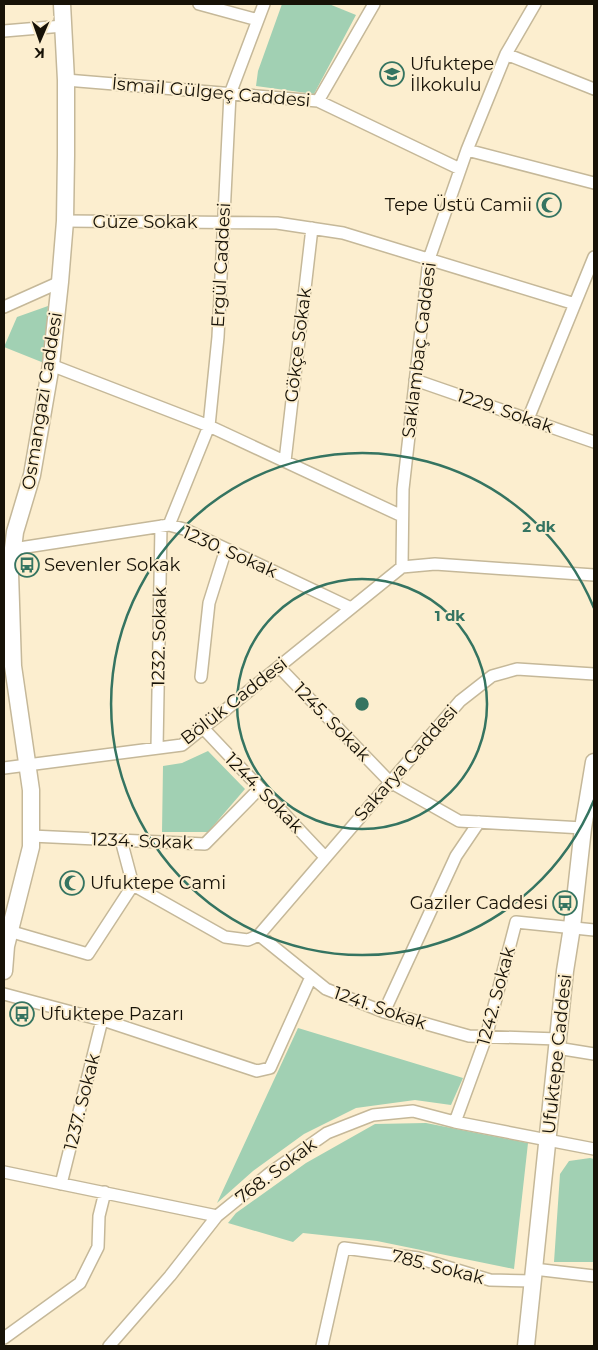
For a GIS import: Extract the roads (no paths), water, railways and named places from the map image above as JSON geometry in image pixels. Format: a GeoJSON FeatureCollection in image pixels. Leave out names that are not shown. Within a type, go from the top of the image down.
{"type":"FeatureCollection","features":[{"type":"Feature","properties":{"kind":"main road","name":"Osmangazi Caddesi"},"geometry":{"type":"LineString","coordinates":[[4,971],[6,941],[31,847],[31,790],[12,666],[10,573],[13,549],[9,531],[32,476],[51,365],[60,282],[65,221],[66,80],[62,4]]}},
{"type":"Feature","properties":{"kind":"main road","name":"Ufuktepe Caddesi"},"geometry":{"type":"LineString","coordinates":[[526,1346],[565,971],[583,828],[590,809],[594,762]]}},
{"type":"Feature","properties":{"kind":"street"},"geometry":{"type":"LineString","coordinates":[[199,4],[258,20]]}},
{"type":"Feature","properties":{"kind":"street","name":"Ergül Caddesi"},"geometry":{"type":"LineString","coordinates":[[165,526],[209,426],[218,337],[230,94],[264,4]]}},
{"type":"Feature","properties":{"kind":"street"},"geometry":{"type":"LineString","coordinates":[[318,101],[374,4]]}},
{"type":"Feature","properties":{"kind":"street","name":"Saklambaç Caddesi"},"geometry":{"type":"LineString","coordinates":[[402,567],[403,489],[429,259],[466,150],[506,54],[535,4]]}},
{"type":"Feature","properties":{"kind":"street"},"geometry":{"type":"LineString","coordinates":[[4,31],[63,26]]}},
{"type":"Feature","properties":{"kind":"street"},"geometry":{"type":"LineString","coordinates":[[506,54],[594,89]]}},
{"type":"Feature","properties":{"kind":"street","name":"İsmail Gülgeç Caddesi"},"geometry":{"type":"LineString","coordinates":[[66,80],[318,101],[460,169]]}},
{"type":"Feature","properties":{"kind":"street"},"geometry":{"type":"LineString","coordinates":[[466,150],[594,183]]}},
{"type":"Feature","properties":{"kind":"street","name":"Güze Sokak"},"geometry":{"type":"LineString","coordinates":[[65,221],[277,223],[343,233],[575,304]]}},
{"type":"Feature","properties":{"kind":"street","name":"Gökçe Sokak"},"geometry":{"type":"LineString","coordinates":[[285,461],[312,228]]}},
{"type":"Feature","properties":{"kind":"street"},"geometry":{"type":"LineString","coordinates":[[528,419],[594,257]]}},
{"type":"Feature","properties":{"kind":"street"},"geometry":{"type":"LineString","coordinates":[[4,307],[60,282]]}},
{"type":"Feature","properties":{"kind":"street"},"geometry":{"type":"LineString","coordinates":[[51,365],[209,426],[402,516]]}},
{"type":"Feature","properties":{"kind":"street","name":"1229. Sokak"},"geometry":{"type":"LineString","coordinates":[[415,380],[594,442]]}},
{"type":"Feature","properties":{"kind":"street","name":"1230. Sokak"},"geometry":{"type":"LineString","coordinates":[[13,549],[165,526],[184,529],[351,608]]}},
{"type":"Feature","properties":{"kind":"street","name":"1232. Sokak"},"geometry":{"type":"LineString","coordinates":[[157,748],[165,526]]}},
{"type":"Feature","properties":{"kind":"street"},"geometry":{"type":"LineString","coordinates":[[201,677],[209,604],[226,548]]}},
{"type":"Feature","properties":{"kind":"street"},"geometry":{"type":"LineString","coordinates":[[402,567],[434,564],[594,575]]}},
{"type":"Feature","properties":{"kind":"street","name":"Bölük Caddesi"},"geometry":{"type":"LineString","coordinates":[[4,768],[182,745],[402,567]]}},
{"type":"Feature","properties":{"kind":"street","name":"1245. Sokak"},"geometry":{"type":"LineString","coordinates":[[279,667],[390,782],[459,821],[583,828]]}},
{"type":"Feature","properties":{"kind":"street","name":"Sakarya Caddesi"},"geometry":{"type":"LineString","coordinates":[[259,935],[460,701],[492,676],[517,669],[594,674]]}},
{"type":"Feature","properties":{"kind":"street","name":"1244. Sokak"},"geometry":{"type":"LineString","coordinates":[[203,728],[325,857]]}},
{"type":"Feature","properties":{"kind":"street","name":"1234. Sokak"},"geometry":{"type":"LineString","coordinates":[[31,836],[205,844],[260,788]]}},
{"type":"Feature","properties":{"kind":"street"},"geometry":{"type":"LineString","coordinates":[[384,1012],[456,856],[479,822]]}},
{"type":"Feature","properties":{"kind":"street"},"geometry":{"type":"LineString","coordinates":[[121,840],[133,885],[225,937],[248,940],[259,935]]}},
{"type":"Feature","properties":{"kind":"street"},"geometry":{"type":"LineString","coordinates":[[6,941],[88,954],[133,885]]}},
{"type":"Feature","properties":{"kind":"street","name":"1242. Sokak"},"geometry":{"type":"LineString","coordinates":[[455,1122],[486,1037],[516,922],[572,927]]}},
{"type":"Feature","properties":{"kind":"street"},"geometry":{"type":"LineString","coordinates":[[572,927],[594,930]]}},
{"type":"Feature","properties":{"kind":"street","name":"1241. Sokak"},"geometry":{"type":"LineString","coordinates":[[259,935],[326,989],[384,1012],[470,1036],[557,1043],[594,1054]]}},
{"type":"Feature","properties":{"kind":"street"},"geometry":{"type":"LineString","coordinates":[[4,994],[102,1020],[257,1071],[270,1068],[311,977]]}},
{"type":"Feature","properties":{"kind":"street","name":"1237. Sokak"},"geometry":{"type":"LineString","coordinates":[[61,1184],[102,1020]]}},
{"type":"Feature","properties":{"kind":"street","name":"768. Sokak"},"geometry":{"type":"LineString","coordinates":[[109,1346],[170,1276],[217,1216],[270,1173],[327,1133],[373,1115],[413,1111],[455,1122],[594,1149]]}},
{"type":"Feature","properties":{"kind":"street"},"geometry":{"type":"LineString","coordinates":[[4,1172],[217,1216]]}},
{"type":"Feature","properties":{"kind":"street"},"geometry":{"type":"LineString","coordinates":[[4,1338],[80,1283],[98,1248],[99,1216],[105,1192]]}},
{"type":"Feature","properties":{"kind":"street","name":"785. Sokak"},"geometry":{"type":"LineString","coordinates":[[322,1346],[344,1248],[418,1258],[490,1280],[533,1275],[594,1276]]}},
{"type":"Feature","properties":{"kind":"place","name":"Ufuktepe İlkokulu"},"geometry":{"type":"Point","coordinates":[392,74]}},
{"type":"Feature","properties":{"kind":"place","name":"Tepe Üstü Camii"},"geometry":{"type":"Point","coordinates":[549,205]}},
{"type":"Feature","properties":{"kind":"place","name":"Sevenler Sokak"},"geometry":{"type":"Point","coordinates":[27,565]}},
{"type":"Feature","properties":{"kind":"place","name":"Ufuktepe Cami"},"geometry":{"type":"Point","coordinates":[72,883]}},
{"type":"Feature","properties":{"kind":"place","name":"Gaziler Caddesi"},"geometry":{"type":"Point","coordinates":[565,903]}},
{"type":"Feature","properties":{"kind":"place","name":"Ufuktepe Pazarı"},"geometry":{"type":"Point","coordinates":[22,1014]}}]}
